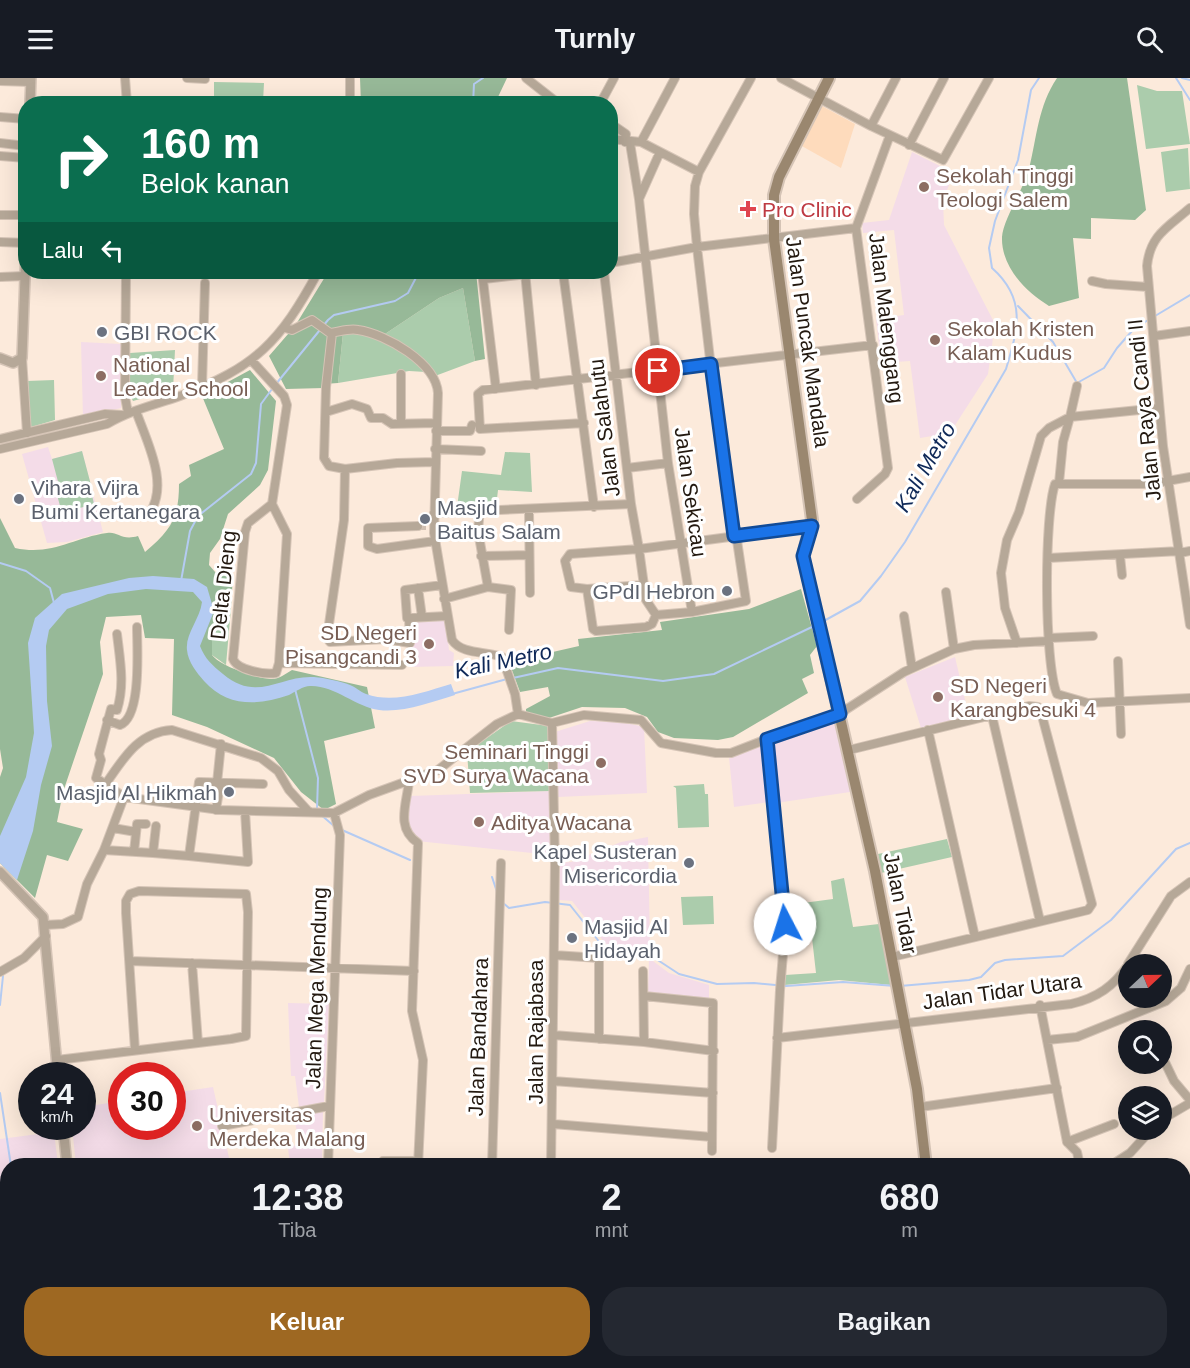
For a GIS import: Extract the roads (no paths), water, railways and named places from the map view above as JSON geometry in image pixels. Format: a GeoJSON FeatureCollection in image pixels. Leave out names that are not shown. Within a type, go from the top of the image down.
{"type":"FeatureCollection","features":[{"type":"Feature","properties":{"kind":"main road","name":"Jalan Puncak Mandala"},"geometry":{"type":"LineString","coordinates":[[805,565],[804,550],[812,526],[774,239],[774,195],[778,177],[829,78]]}},
{"type":"Feature","properties":{"kind":"main road","name":"Jalan Tidar"},"geometry":{"type":"LineString","coordinates":[[805,565],[849,750],[892,957],[920,1107],[925,1158]]}},
{"type":"Feature","properties":{"kind":"street"},"geometry":{"type":"LineString","coordinates":[[125,78],[126,96]]}},
{"type":"Feature","properties":{"kind":"street"},"geometry":{"type":"LineString","coordinates":[[188,78],[205,79]]}},
{"type":"Feature","properties":{"kind":"street"},"geometry":{"type":"LineString","coordinates":[[350,78],[350,96]]}},
{"type":"Feature","properties":{"kind":"street"},"geometry":{"type":"LineString","coordinates":[[526,78],[549,96]]}},
{"type":"Feature","properties":{"kind":"street"},"geometry":{"type":"LineString","coordinates":[[604,96],[614,78]]}},
{"type":"Feature","properties":{"kind":"street"},"geometry":{"type":"LineString","coordinates":[[641,142],[675,78]]}},
{"type":"Feature","properties":{"kind":"street"},"geometry":{"type":"LineString","coordinates":[[586,589],[593,628],[596,631],[648,626],[656,615],[692,612],[746,601],[734,536],[711,364],[694,206],[699,171],[751,78]]}},
{"type":"Feature","properties":{"kind":"street"},"geometry":{"type":"LineString","coordinates":[[781,78],[939,160],[946,158],[989,78]]}},
{"type":"Feature","properties":{"kind":"street"},"geometry":{"type":"LineString","coordinates":[[871,126],[896,78]]}},
{"type":"Feature","properties":{"kind":"street"},"geometry":{"type":"LineString","coordinates":[[909,145],[944,78]]}},
{"type":"Feature","properties":{"kind":"street"},"geometry":{"type":"LineString","coordinates":[[0,81],[31,80],[30,96]]}},
{"type":"Feature","properties":{"kind":"street"},"geometry":{"type":"LineString","coordinates":[[0,117],[18,118]]}},
{"type":"Feature","properties":{"kind":"street"},"geometry":{"type":"LineString","coordinates":[[618,128],[626,134],[627,142]]}},
{"type":"Feature","properties":{"kind":"street","name":"Jalan Malenggang"},"geometry":{"type":"LineString","coordinates":[[857,499],[888,471],[856,228],[890,135]]}},
{"type":"Feature","properties":{"kind":"street"},"geometry":{"type":"LineString","coordinates":[[618,142],[641,142],[699,171]]}},
{"type":"Feature","properties":{"kind":"street","name":"Jalan Sekicau"},"geometry":{"type":"LineString","coordinates":[[627,142],[639,199],[643,258],[668,463],[679,545],[692,612]]}},
{"type":"Feature","properties":{"kind":"street"},"geometry":{"type":"LineString","coordinates":[[0,144],[18,145]]}},
{"type":"Feature","properties":{"kind":"street"},"geometry":{"type":"LineString","coordinates":[[639,199],[660,152]]}},
{"type":"Feature","properties":{"kind":"street"},"geometry":{"type":"LineString","coordinates":[[0,156],[18,157]]}},
{"type":"Feature","properties":{"kind":"street","name":"Jalan Raya Candi II"},"geometry":{"type":"LineString","coordinates":[[1190,208],[1152,243],[1147,266],[1159,408],[1190,625]]}},
{"type":"Feature","properties":{"kind":"street"},"geometry":{"type":"LineString","coordinates":[[0,215],[18,215]]}},
{"type":"Feature","properties":{"kind":"street"},"geometry":{"type":"LineString","coordinates":[[618,262],[697,247],[856,228]]}},
{"type":"Feature","properties":{"kind":"street"},"geometry":{"type":"LineString","coordinates":[[0,242],[18,243]]}},
{"type":"Feature","properties":{"kind":"street"},"geometry":{"type":"LineString","coordinates":[[0,277],[18,276]]}},
{"type":"Feature","properties":{"kind":"street"},"geometry":{"type":"LineString","coordinates":[[25,279],[22,358],[27,433]]}},
{"type":"Feature","properties":{"kind":"street"},"geometry":{"type":"LineString","coordinates":[[126,279],[125,397],[128,413],[157,481],[158,495],[148,515]]}},
{"type":"Feature","properties":{"kind":"street"},"geometry":{"type":"LineString","coordinates":[[0,448],[107,424],[128,413],[202,386],[251,360],[265,350],[285,328],[314,279]]}},
{"type":"Feature","properties":{"kind":"street"},"geometry":{"type":"LineString","coordinates":[[483,279],[496,388]]}},
{"type":"Feature","properties":{"kind":"street"},"geometry":{"type":"LineString","coordinates":[[526,279],[536,386]]}},
{"type":"Feature","properties":{"kind":"street"},"geometry":{"type":"LineString","coordinates":[[564,279],[594,507]]}},
{"type":"Feature","properties":{"kind":"street","name":"Jalan Salahutu"},"geometry":{"type":"LineString","coordinates":[[605,279],[631,504],[646,600],[656,615]]}},
{"type":"Feature","properties":{"kind":"street"},"geometry":{"type":"LineString","coordinates":[[1092,280],[1106,284],[1148,287]]}},
{"type":"Feature","properties":{"kind":"street"},"geometry":{"type":"LineString","coordinates":[[202,386],[205,283]]}},
{"type":"Feature","properties":{"kind":"street"},"geometry":{"type":"LineString","coordinates":[[285,328],[292,330],[312,320],[330,332],[357,330],[370,333],[397,345],[435,377],[438,393],[433,526],[447,616],[455,644],[473,651],[499,655],[504,661],[515,693],[518,714]]}},
{"type":"Feature","properties":{"kind":"street"},"geometry":{"type":"LineString","coordinates":[[330,332],[325,461],[331,467],[345,469],[397,463],[435,462]]}},
{"type":"Feature","properties":{"kind":"street"},"geometry":{"type":"LineString","coordinates":[[1154,336],[1190,332]]}},
{"type":"Feature","properties":{"kind":"street"},"geometry":{"type":"LineString","coordinates":[[584,423],[480,429],[478,394],[483,390],[496,388],[536,386],[873,345]]}},
{"type":"Feature","properties":{"kind":"street"},"geometry":{"type":"LineString","coordinates":[[0,358],[13,363],[22,358]]}},
{"type":"Feature","properties":{"kind":"street"},"geometry":{"type":"LineString","coordinates":[[251,360],[280,392],[287,405],[272,504],[287,534],[279,663]]}},
{"type":"Feature","properties":{"kind":"street"},"geometry":{"type":"LineString","coordinates":[[401,374],[401,424]]}},
{"type":"Feature","properties":{"kind":"street"},"geometry":{"type":"LineString","coordinates":[[1059,483],[1063,441],[1077,386]]}},
{"type":"Feature","properties":{"kind":"street"},"geometry":{"type":"LineString","coordinates":[[326,412],[352,404],[367,409],[371,418],[401,424],[465,432],[470,430],[472,425]]}},
{"type":"Feature","properties":{"kind":"street"},"geometry":{"type":"LineString","coordinates":[[1017,643],[1005,610],[1001,583],[1007,540],[1019,512],[1041,436],[1049,428],[1070,417],[1159,408]]}},
{"type":"Feature","properties":{"kind":"street"},"geometry":{"type":"LineString","coordinates":[[0,439],[105,414],[128,413]]}},
{"type":"Feature","properties":{"kind":"street"},"geometry":{"type":"LineString","coordinates":[[105,414],[107,424]]}},
{"type":"Feature","properties":{"kind":"street"},"geometry":{"type":"LineString","coordinates":[[60,426],[62,435]]}},
{"type":"Feature","properties":{"kind":"street"},"geometry":{"type":"LineString","coordinates":[[435,449],[481,451]]}},
{"type":"Feature","properties":{"kind":"street"},"geometry":{"type":"LineString","coordinates":[[627,468],[668,463]]}},
{"type":"Feature","properties":{"kind":"street"},"geometry":{"type":"LineString","coordinates":[[345,469],[344,520],[328,641],[385,639],[410,643],[405,590],[442,585]]}},
{"type":"Feature","properties":{"kind":"street"},"geometry":{"type":"LineString","coordinates":[[1190,477],[1131,484],[1059,483],[1054,485],[1048,558],[1049,639],[1057,694],[1088,703],[1190,698]]}},
{"type":"Feature","properties":{"kind":"street","name":"Delta Dieng"},"geometry":{"type":"LineString","coordinates":[[272,504],[248,523],[246,529],[233,659],[238,665],[270,674],[276,673],[279,663],[402,665]]}},
{"type":"Feature","properties":{"kind":"street"},"geometry":{"type":"LineString","coordinates":[[434,513],[480,509],[529,510],[631,504]]}},
{"type":"Feature","properties":{"kind":"street"},"geometry":{"type":"LineString","coordinates":[[480,509],[481,556],[487,588]]}},
{"type":"Feature","properties":{"kind":"street"},"geometry":{"type":"LineString","coordinates":[[529,510],[530,593]]}},
{"type":"Feature","properties":{"kind":"street"},"geometry":{"type":"LineString","coordinates":[[418,526],[368,528],[368,546],[377,549],[435,542]]}},
{"type":"Feature","properties":{"kind":"street"},"geometry":{"type":"LineString","coordinates":[[644,585],[586,589],[571,587],[565,565],[568,555],[679,545],[812,526]]}},
{"type":"Feature","properties":{"kind":"street"},"geometry":{"type":"LineString","coordinates":[[1048,558],[1190,551]]}},
{"type":"Feature","properties":{"kind":"street"},"geometry":{"type":"LineString","coordinates":[[481,556],[528,555]]}},
{"type":"Feature","properties":{"kind":"street"},"geometry":{"type":"LineString","coordinates":[[1120,556],[1122,575]]}},
{"type":"Feature","properties":{"kind":"street"},"geometry":{"type":"LineString","coordinates":[[418,588],[422,617]]}},
{"type":"Feature","properties":{"kind":"street"},"geometry":{"type":"LineString","coordinates":[[444,599],[487,588],[511,590],[509,630]]}},
{"type":"Feature","properties":{"kind":"street"},"geometry":{"type":"LineString","coordinates":[[946,592],[954,649]]}},
{"type":"Feature","properties":{"kind":"street"},"geometry":{"type":"LineString","coordinates":[[409,618],[447,616]]}},
{"type":"Feature","properties":{"kind":"street"},"geometry":{"type":"LineString","coordinates":[[904,616],[912,668]]}},
{"type":"Feature","properties":{"kind":"street"},"geometry":{"type":"LineString","coordinates":[[107,720],[120,725],[130,716],[138,680],[137,627]]}},
{"type":"Feature","properties":{"kind":"street"},"geometry":{"type":"LineString","coordinates":[[117,634],[122,671],[121,698],[117,710],[111,709],[107,720],[96,776],[105,785],[124,797],[196,808],[324,813],[334,813],[369,795],[438,770],[497,724],[518,714],[552,723],[584,715],[620,716],[641,720],[661,743],[722,754],[840,714],[912,668],[954,649],[974,645],[1093,636]]}},
{"type":"Feature","properties":{"kind":"street"},"geometry":{"type":"LineString","coordinates":[[1118,661],[1121,734]]}},
{"type":"Feature","properties":{"kind":"street"},"geometry":{"type":"LineString","coordinates":[[849,750],[1033,706],[1041,712],[1092,900],[1092,906],[1088,910],[892,957]]}},
{"type":"Feature","properties":{"kind":"street"},"geometry":{"type":"LineString","coordinates":[[992,716],[1040,921]]}},
{"type":"Feature","properties":{"kind":"street","name":"Jalan Rajabasa"},"geometry":{"type":"LineString","coordinates":[[552,723],[554,903],[552,1158]]}},
{"type":"Feature","properties":{"kind":"street"},"geometry":{"type":"LineString","coordinates":[[105,785],[137,743],[159,731],[172,730],[253,754],[278,771],[289,790],[312,812]]}},
{"type":"Feature","properties":{"kind":"street"},"geometry":{"type":"LineString","coordinates":[[928,730],[975,937]]}},
{"type":"Feature","properties":{"kind":"street"},"geometry":{"type":"LineString","coordinates":[[767,739],[785,924],[772,1148]]}},
{"type":"Feature","properties":{"kind":"street"},"geometry":{"type":"LineString","coordinates":[[216,810],[221,744]]}},
{"type":"Feature","properties":{"kind":"street"},"geometry":{"type":"LineString","coordinates":[[189,856],[199,782],[263,784]]}},
{"type":"Feature","properties":{"kind":"street"},"geometry":{"type":"LineString","coordinates":[[409,782],[404,816],[406,829],[418,843],[412,1011],[423,1060],[419,1158]]}},
{"type":"Feature","properties":{"kind":"street"},"geometry":{"type":"LineString","coordinates":[[45,925],[63,924],[78,917],[87,884],[113,828],[124,797]]}},
{"type":"Feature","properties":{"kind":"street"},"geometry":{"type":"LineString","coordinates":[[104,849],[248,862],[245,811]]}},
{"type":"Feature","properties":{"kind":"street","name":"Jalan Mega Mendung"},"geometry":{"type":"LineString","coordinates":[[328,1158],[340,835],[334,813]]}},
{"type":"Feature","properties":{"kind":"street"},"geometry":{"type":"LineString","coordinates":[[134,852],[137,824],[146,824]]}},
{"type":"Feature","properties":{"kind":"street"},"geometry":{"type":"LineString","coordinates":[[153,853],[156,826]]}},
{"type":"Feature","properties":{"kind":"street"},"geometry":{"type":"LineString","coordinates":[[113,828],[136,832]]}},
{"type":"Feature","properties":{"kind":"street","name":"Jalan Bandahara"},"geometry":{"type":"LineString","coordinates":[[492,1158],[500,910],[498,894],[501,863]]}},
{"type":"Feature","properties":{"kind":"street"},"geometry":{"type":"LineString","coordinates":[[0,872],[39,910],[45,925],[57,1060],[246,1036],[248,964],[246,894],[139,891],[130,894],[126,901],[135,1050]]}},
{"type":"Feature","properties":{"kind":"street","name":"Jalan Tidar Utara"},"geometry":{"type":"LineString","coordinates":[[1135,954],[1171,896],[1190,882]]}},
{"type":"Feature","properties":{"kind":"street"},"geometry":{"type":"LineString","coordinates":[[0,972],[24,958],[46,936]]}},
{"type":"Feature","properties":{"kind":"street"},"geometry":{"type":"LineString","coordinates":[[554,955],[599,958],[598,1039]]}},
{"type":"Feature","properties":{"kind":"street"},"geometry":{"type":"LineString","coordinates":[[130,960],[414,971]]}},
{"type":"Feature","properties":{"kind":"street"},"geometry":{"type":"LineString","coordinates":[[192,963],[198,1043]]}},
{"type":"Feature","properties":{"kind":"street"},"geometry":{"type":"LineString","coordinates":[[643,971],[644,1042]]}},
{"type":"Feature","properties":{"kind":"street"},"geometry":{"type":"LineString","coordinates":[[1047,1040],[1077,1036],[1166,1001],[1181,988],[1190,972]]}},
{"type":"Feature","properties":{"kind":"street","name":"Jalan Tidar Utara"},"geometry":{"type":"LineString","coordinates":[[777,1038],[905,1024],[1040,1005],[1071,1004],[1091,998],[1112,986],[1118,978]]}},
{"type":"Feature","properties":{"kind":"street"},"geometry":{"type":"LineString","coordinates":[[644,996],[713,1003],[712,1151]]}},
{"type":"Feature","properties":{"kind":"street"},"geometry":{"type":"LineString","coordinates":[[1040,1005],[1067,1142],[1077,1152],[1078,1158]]}},
{"type":"Feature","properties":{"kind":"street"},"geometry":{"type":"LineString","coordinates":[[553,1035],[644,1042],[714,1051]]}},
{"type":"Feature","properties":{"kind":"street"},"geometry":{"type":"LineString","coordinates":[[1171,1074],[1190,1102],[1172,1113]]}},
{"type":"Feature","properties":{"kind":"street"},"geometry":{"type":"LineString","coordinates":[[553,1081],[713,1093]]}},
{"type":"Feature","properties":{"kind":"street"},"geometry":{"type":"LineString","coordinates":[[920,1107],[1057,1088]]}},
{"type":"Feature","properties":{"kind":"street"},"geometry":{"type":"LineString","coordinates":[[222,1126],[329,1106]]}},
{"type":"Feature","properties":{"kind":"street"},"geometry":{"type":"LineString","coordinates":[[553,1124],[712,1137]]}},
{"type":"Feature","properties":{"kind":"street"},"geometry":{"type":"LineString","coordinates":[[1067,1142],[1114,1124]]}},
{"type":"Feature","properties":{"kind":"street"},"geometry":{"type":"LineString","coordinates":[[64,1140],[66,1158]]}},
{"type":"Feature","properties":{"kind":"street"},"geometry":{"type":"LineString","coordinates":[[1122,1158],[1142,1140]]}},
{"type":"Feature","properties":{"kind":"water"},"geometry":{"type":"Polygon","coordinates":[[[153,576],[194,579],[207,587],[214,611],[200,646],[212,665],[235,682],[258,687],[302,677],[314,677],[342,682],[366,694],[387,698],[409,696],[451,684],[455,695],[417,706],[388,711],[370,708],[328,689],[310,686],[266,701],[233,700],[213,690],[189,659],[188,638],[202,602],[193,592],[146,589],[108,594],[67,609],[49,630],[46,646],[47,701],[52,746],[41,785],[33,831],[17,880],[0,863],[0,836],[26,777],[34,733],[28,643],[35,618],[62,594],[129,578],[153,576]]]}},
{"type":"Feature","properties":{"kind":"waterway"},"geometry":{"type":"LineString","coordinates":[[473,96],[474,84],[483,78]]}},
{"type":"Feature","properties":{"kind":"waterway","name":"Kali Metro"},"geometry":{"type":"LineString","coordinates":[[822,622],[860,601],[881,576],[905,542],[1006,369],[1014,341],[1017,315],[1011,291],[992,268],[989,248],[995,221],[1018,160],[1031,90],[1039,78]]}},
{"type":"Feature","properties":{"kind":"waterway"},"geometry":{"type":"LineString","coordinates":[[1176,78],[1190,100]]}},
{"type":"Feature","properties":{"kind":"waterway","name":"Kali Metro"},"geometry":{"type":"LineString","coordinates":[[1182,78],[1190,80]]}},
{"type":"Feature","properties":{"kind":"waterway"},"geometry":{"type":"LineString","coordinates":[[276,384],[334,315],[395,301],[408,293],[415,279]]}},
{"type":"Feature","properties":{"kind":"waterway"},"geometry":{"type":"LineString","coordinates":[[1155,316],[1190,295]]}},
{"type":"Feature","properties":{"kind":"waterway"},"geometry":{"type":"LineString","coordinates":[[1018,306],[1053,342],[1077,383],[1104,368],[1132,331],[1148,320]]}},
{"type":"Feature","properties":{"kind":"waterway"},"geometry":{"type":"LineString","coordinates":[[181,581],[190,531],[198,516],[251,474],[256,463],[261,404],[272,389]]}},
{"type":"Feature","properties":{"kind":"waterway"},"geometry":{"type":"LineString","coordinates":[[0,563],[26,571],[50,588],[54,603]]}},
{"type":"Feature","properties":{"kind":"waterway","name":"Kali Metro"},"geometry":{"type":"LineString","coordinates":[[513,678],[558,668],[663,681],[714,674],[814,626]]}},
{"type":"Feature","properties":{"kind":"waterway","name":"Kali Metro"},"geometry":{"type":"LineString","coordinates":[[452,694],[507,679]]}},
{"type":"Feature","properties":{"kind":"waterway"},"geometry":{"type":"LineString","coordinates":[[295,689],[318,778],[317,809]]}},
{"type":"Feature","properties":{"kind":"waterway"},"geometry":{"type":"LineString","coordinates":[[320,814],[334,826]]}},
{"type":"Feature","properties":{"kind":"waterway"},"geometry":{"type":"LineString","coordinates":[[342,830],[410,860]]}},
{"type":"Feature","properties":{"kind":"waterway"},"geometry":{"type":"LineString","coordinates":[[900,986],[969,980],[981,977],[995,963],[1005,960],[1063,956],[1111,920],[1176,849],[1190,843]]}},
{"type":"Feature","properties":{"kind":"waterway"},"geometry":{"type":"LineString","coordinates":[[492,877],[497,892]]}},
{"type":"Feature","properties":{"kind":"waterway"},"geometry":{"type":"LineString","coordinates":[[502,902],[509,908],[545,902],[570,905],[605,949],[647,953],[679,974],[717,984],[754,983],[786,986],[843,982],[895,986]]}},
{"type":"Feature","properties":{"kind":"waterway"},"geometry":{"type":"LineString","coordinates":[[0,1005],[3,976]]}},
{"type":"Feature","properties":{"kind":"waterway"},"geometry":{"type":"LineString","coordinates":[[0,1093],[10,1158]]}},
{"type":"Feature","properties":{"kind":"tunnel"},"geometry":{"type":"LineString","coordinates":[[418,526],[432,526]]}},
{"type":"Feature","properties":{"kind":"place","name":"Sekolah Tinggi Teologi Salem"},"geometry":{"type":"Point","coordinates":[924,187]}},
{"type":"Feature","properties":{"kind":"place","name":"Pro Clinic"},"geometry":{"type":"Point","coordinates":[748,209]}},
{"type":"Feature","properties":{"kind":"place","name":"GBI ROCK"},"geometry":{"type":"Point","coordinates":[102,332]}},
{"type":"Feature","properties":{"kind":"place","name":"Sekolah Kristen Kalam Kudus"},"geometry":{"type":"Point","coordinates":[935,340]}},
{"type":"Feature","properties":{"kind":"place","name":"National Leader School"},"geometry":{"type":"Point","coordinates":[101,376]}},
{"type":"Feature","properties":{"kind":"place","name":"Vihara Vijra Bumi Kertanegara"},"geometry":{"type":"Point","coordinates":[19,499]}},
{"type":"Feature","properties":{"kind":"place","name":"Masjid Baitus Salam"},"geometry":{"type":"Point","coordinates":[425,519]}},
{"type":"Feature","properties":{"kind":"place","name":"GPdI Hebron"},"geometry":{"type":"Point","coordinates":[727,591]}},
{"type":"Feature","properties":{"kind":"place","name":"SD Negeri Pisangcandi 3"},"geometry":{"type":"Point","coordinates":[429,644]}},
{"type":"Feature","properties":{"kind":"place","name":"SD Negeri Karangbesuki 4"},"geometry":{"type":"Point","coordinates":[938,697]}},
{"type":"Feature","properties":{"kind":"place","name":"Seminari Tinggi SVD Surya Wacana"},"geometry":{"type":"Point","coordinates":[601,763]}},
{"type":"Feature","properties":{"kind":"place","name":"Masjid Al Hikmah"},"geometry":{"type":"Point","coordinates":[229,792]}},
{"type":"Feature","properties":{"kind":"place","name":"Aditya Wacana"},"geometry":{"type":"Point","coordinates":[479,822]}},
{"type":"Feature","properties":{"kind":"place","name":"Kapel Susteran Misericordia"},"geometry":{"type":"Point","coordinates":[689,863]}},
{"type":"Feature","properties":{"kind":"place","name":"Masjid Al Hidayah"},"geometry":{"type":"Point","coordinates":[572,938]}},
{"type":"Feature","properties":{"kind":"place","name":"Universitas Merdeka Malang"},"geometry":{"type":"Point","coordinates":[197,1126]}}]}
